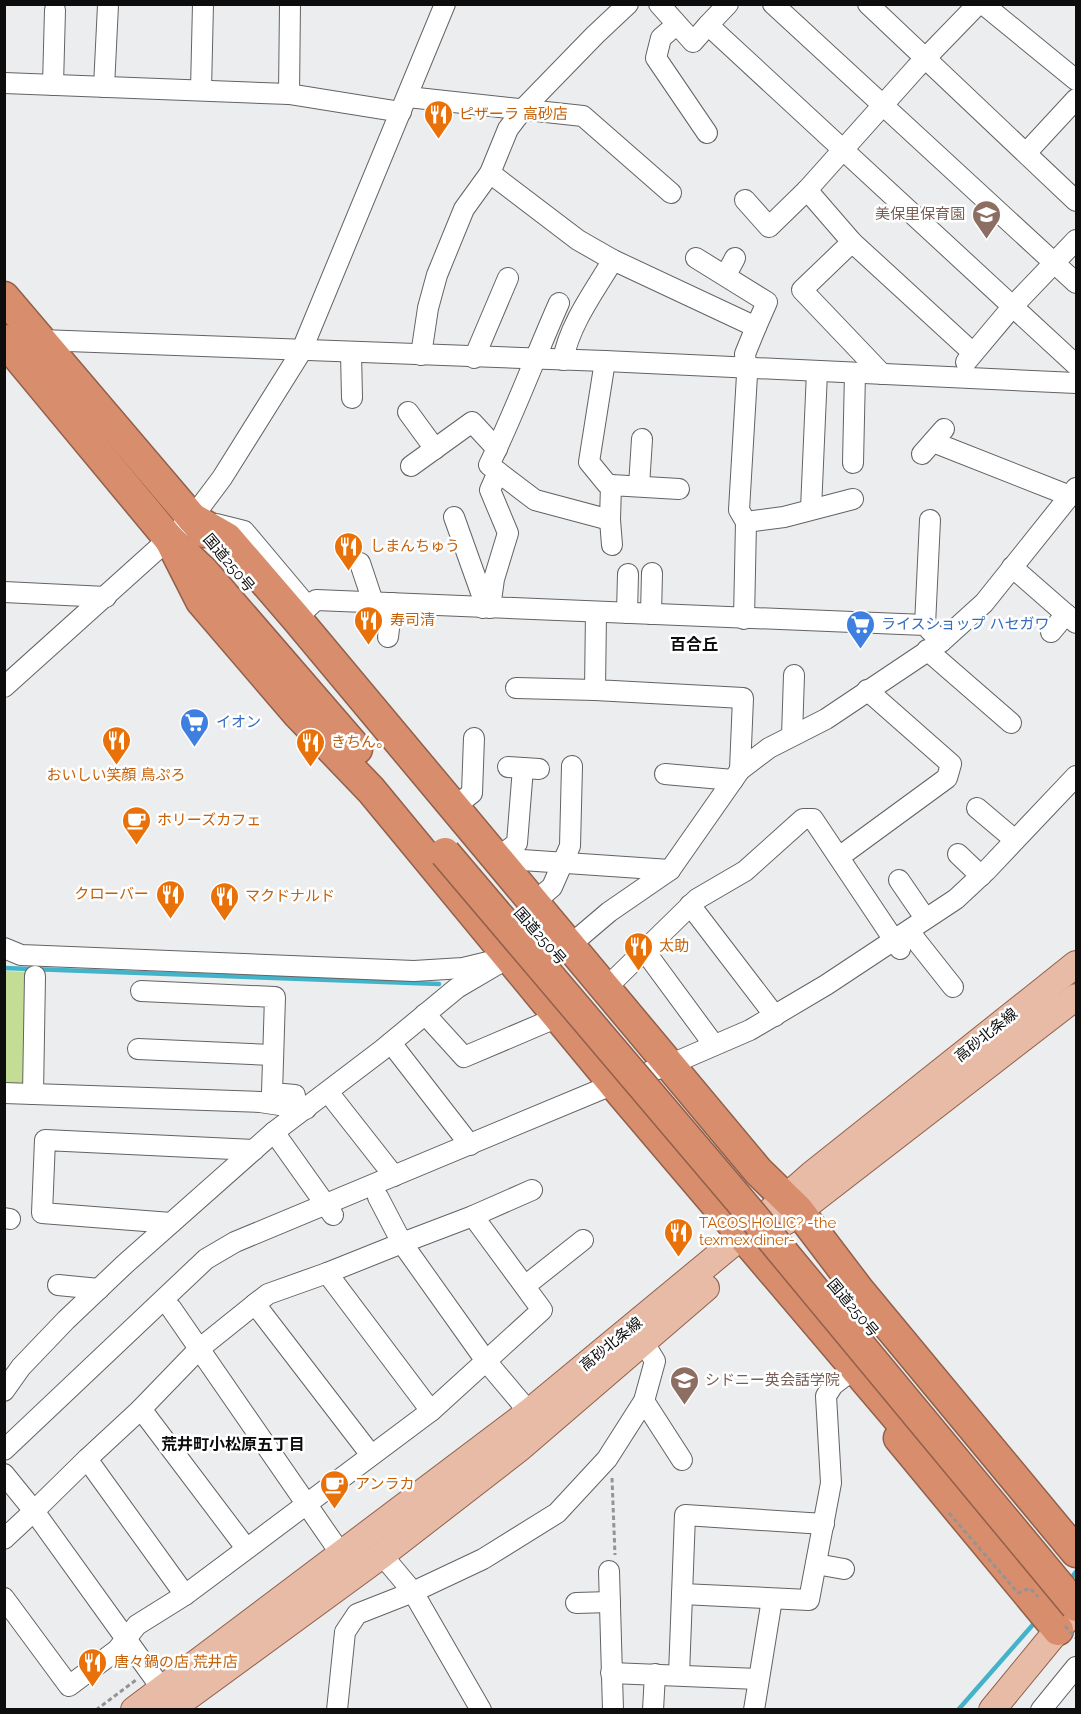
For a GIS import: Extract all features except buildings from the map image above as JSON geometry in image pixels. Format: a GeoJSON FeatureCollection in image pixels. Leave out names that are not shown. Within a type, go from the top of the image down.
{"type":"FeatureCollection","features":[{"type":"Feature","properties":{"kind":"highway","name":"国道250号"},"geometry":{"type":"LineString","coordinates":[[4,297],[192,518],[452,846],[747,1209],[1067,1619]]}},
{"type":"Feature","properties":{"kind":"highway","name":"国道250号"},"geometry":{"type":"LineString","coordinates":[[4,340],[170,540],[204,572],[452,846],[1077,1576]]}},
{"type":"Feature","properties":{"kind":"highway"},"geometry":{"type":"LineString","coordinates":[[192,518],[227,538],[302,612],[453,808],[758,1171],[838,1250],[874,1291],[1077,1535]]}},
{"type":"Feature","properties":{"kind":"highway"},"geometry":{"type":"LineString","coordinates":[[170,540],[201,601],[297,713],[371,790],[618,1089],[1067,1619]]}},
{"type":"Feature","properties":{"kind":"highway"},"geometry":{"type":"LineString","coordinates":[[800,1213],[858,1289],[1077,1552]]}},
{"type":"Feature","properties":{"kind":"highway"},"geometry":{"type":"LineString","coordinates":[[756,1250],[801,1319],[846,1375],[1067,1619]]}},
{"type":"Feature","properties":{"kind":"main road","name":"高砂北条線"},"geometry":{"type":"LineString","coordinates":[[800,1213],[811,1175],[1077,964]]}},
{"type":"Feature","properties":{"kind":"main road","name":"高砂北条線"},"geometry":{"type":"LineString","coordinates":[[134,1710],[171,1704],[382,1555],[520,1448],[800,1213],[1077,997]]}},
{"type":"Feature","properties":{"kind":"main road","name":"高砂北条線"},"geometry":{"type":"LineString","coordinates":[[171,1704],[341,1554],[529,1412],[756,1250]]}},
{"type":"Feature","properties":{"kind":"main road"},"geometry":{"type":"LineString","coordinates":[[992,1710],[1067,1619]]}},
{"type":"Feature","properties":{"kind":"street"},"geometry":{"type":"LineString","coordinates":[[201,90],[203,4]]}},
{"type":"Feature","properties":{"kind":"street"},"geometry":{"type":"LineString","coordinates":[[289,94],[290,4]]}},
{"type":"Feature","properties":{"kind":"street"},"geometry":{"type":"LineString","coordinates":[[4,687],[170,540],[192,518],[222,478],[301,352],[445,4]]}},
{"type":"Feature","properties":{"kind":"street"},"geometry":{"type":"LineString","coordinates":[[422,355],[428,308],[437,275],[464,209],[511,142],[525,108],[628,4]]}},
{"type":"Feature","properties":{"kind":"street"},"geometry":{"type":"LineString","coordinates":[[659,4],[693,42],[728,4]]}},
{"type":"Feature","properties":{"kind":"street"},"geometry":{"type":"LineString","coordinates":[[773,4],[1077,283]]}},
{"type":"Feature","properties":{"kind":"street"},"geometry":{"type":"LineString","coordinates":[[745,200],[769,227],[807,190],[882,105],[978,4]]}},
{"type":"Feature","properties":{"kind":"street"},"geometry":{"type":"LineString","coordinates":[[983,4],[1077,80]]}},
{"type":"Feature","properties":{"kind":"street"},"geometry":{"type":"LineString","coordinates":[[869,5],[1077,201]]}},
{"type":"Feature","properties":{"kind":"street"},"geometry":{"type":"LineString","coordinates":[[53,85],[56,10]]}},
{"type":"Feature","properties":{"kind":"street"},"geometry":{"type":"LineString","coordinates":[[104,87],[113,16]]}},
{"type":"Feature","properties":{"kind":"street"},"geometry":{"type":"LineString","coordinates":[[676,25],[660,38],[656,58],[707,133]]}},
{"type":"Feature","properties":{"kind":"street"},"geometry":{"type":"LineString","coordinates":[[708,26],[1077,365]]}},
{"type":"Feature","properties":{"kind":"street"},"geometry":{"type":"LineString","coordinates":[[4,83],[289,94],[404,105],[525,108],[583,116],[671,193]]}},
{"type":"Feature","properties":{"kind":"street"},"geometry":{"type":"LineString","coordinates":[[1027,152],[1074,107]]}},
{"type":"Feature","properties":{"kind":"street"},"geometry":{"type":"LineString","coordinates":[[490,172],[578,240],[613,260],[756,327]]}},
{"type":"Feature","properties":{"kind":"street"},"geometry":{"type":"LineString","coordinates":[[807,190],[852,243],[973,353]]}},
{"type":"Feature","properties":{"kind":"street"},"geometry":{"type":"LineString","coordinates":[[957,377],[973,353],[1013,306],[1077,240]]}},
{"type":"Feature","properties":{"kind":"street"},"geometry":{"type":"LineString","coordinates":[[852,243],[802,290],[882,374]]}},
{"type":"Feature","properties":{"kind":"street"},"geometry":{"type":"LineString","coordinates":[[696,258],[767,302],[745,354],[747,375],[740,510],[746,522],[744,619]]}},
{"type":"Feature","properties":{"kind":"street"},"geometry":{"type":"LineString","coordinates":[[726,275],[735,258]]}},
{"type":"Feature","properties":{"kind":"street"},"geometry":{"type":"LineString","coordinates":[[563,360],[584,310],[613,260]]}},
{"type":"Feature","properties":{"kind":"street"},"geometry":{"type":"LineString","coordinates":[[474,358],[508,278]]}},
{"type":"Feature","properties":{"kind":"street"},"geometry":{"type":"LineString","coordinates":[[559,303],[533,360],[526,386],[489,465],[535,500],[610,520]]}},
{"type":"Feature","properties":{"kind":"street"},"geometry":{"type":"LineString","coordinates":[[41,340],[301,352],[604,361],[1077,383]]}},
{"type":"Feature","properties":{"kind":"street"},"geometry":{"type":"LineString","coordinates":[[351,353],[352,398]]}},
{"type":"Feature","properties":{"kind":"street"},"geometry":{"type":"LineString","coordinates":[[604,361],[589,462],[607,484],[679,489]]}},
{"type":"Feature","properties":{"kind":"street"},"geometry":{"type":"LineString","coordinates":[[811,509],[817,372]]}},
{"type":"Feature","properties":{"kind":"street"},"geometry":{"type":"LineString","coordinates":[[853,463],[855,373]]}},
{"type":"Feature","properties":{"kind":"street"},"geometry":{"type":"LineString","coordinates":[[408,412],[435,449]]}},
{"type":"Feature","properties":{"kind":"street"},"geometry":{"type":"LineString","coordinates":[[411,466],[472,422],[497,449]]}},
{"type":"Feature","properties":{"kind":"street"},"geometry":{"type":"LineString","coordinates":[[639,486],[642,438]]}},
{"type":"Feature","properties":{"kind":"street"},"geometry":{"type":"LineString","coordinates":[[569,946],[609,912],[670,870],[737,775],[769,748],[826,719],[934,646],[984,603],[1073,492],[933,442]]}},
{"type":"Feature","properties":{"kind":"street"},"geometry":{"type":"LineString","coordinates":[[487,608],[508,533],[490,490],[498,472]]}},
{"type":"Feature","properties":{"kind":"street"},"geometry":{"type":"LineString","coordinates":[[611,485],[612,546]]}},
{"type":"Feature","properties":{"kind":"street"},"geometry":{"type":"LineString","coordinates":[[746,522],[784,518],[853,499]]}},
{"type":"Feature","properties":{"kind":"street"},"geometry":{"type":"LineString","coordinates":[[454,517],[487,608]]}},
{"type":"Feature","properties":{"kind":"street"},"geometry":{"type":"LineString","coordinates":[[930,520],[925,625],[934,646],[1011,723]]}},
{"type":"Feature","properties":{"kind":"street"},"geometry":{"type":"LineString","coordinates":[[360,563],[383,603],[388,637]]}},
{"type":"Feature","properties":{"kind":"street"},"geometry":{"type":"LineString","coordinates":[[1012,567],[1071,618],[1051,632]]}},
{"type":"Feature","properties":{"kind":"street"},"geometry":{"type":"LineString","coordinates":[[651,614],[652,573]]}},
{"type":"Feature","properties":{"kind":"street"},"geometry":{"type":"LineString","coordinates":[[627,614],[628,574]]}},
{"type":"Feature","properties":{"kind":"street"},"geometry":{"type":"LineString","coordinates":[[4,592],[106,597]]}},
{"type":"Feature","properties":{"kind":"street"},"geometry":{"type":"LineString","coordinates":[[302,612],[316,600],[925,625]]}},
{"type":"Feature","properties":{"kind":"street"},"geometry":{"type":"LineString","coordinates":[[595,690],[596,612]]}},
{"type":"Feature","properties":{"kind":"street"},"geometry":{"type":"LineString","coordinates":[[792,736],[794,675]]}},
{"type":"Feature","properties":{"kind":"street"},"geometry":{"type":"LineString","coordinates":[[516,688],[742,698],[737,775]]}},
{"type":"Feature","properties":{"kind":"street"},"geometry":{"type":"LineString","coordinates":[[838,856],[947,778],[951,764],[867,690]]}},
{"type":"Feature","properties":{"kind":"street"},"geometry":{"type":"LineString","coordinates":[[453,808],[472,793],[474,738]]}},
{"type":"Feature","properties":{"kind":"street"},"geometry":{"type":"LineString","coordinates":[[501,865],[517,843],[523,768]]}},
{"type":"Feature","properties":{"kind":"street"},"geometry":{"type":"LineString","coordinates":[[665,774],[737,775]]}},
{"type":"Feature","properties":{"kind":"street"},"geometry":{"type":"LineString","coordinates":[[4,1466],[214,1269],[241,1253],[394,1176],[672,1068],[756,1041],[832,996],[903,943],[925,918],[956,899],[1077,776]]}},
{"type":"Feature","properties":{"kind":"street"},"geometry":{"type":"LineString","coordinates":[[533,903],[552,887],[570,846],[577,777]]}},
{"type":"Feature","properties":{"kind":"street"},"geometry":{"type":"LineString","coordinates":[[672,1068],[714,1045],[750,1030],[964,908],[996,880],[1077,794]]}},
{"type":"Feature","properties":{"kind":"street"},"geometry":{"type":"LineString","coordinates":[[977,808],[1015,840]]}},
{"type":"Feature","properties":{"kind":"street"},"geometry":{"type":"LineString","coordinates":[[605,989],[690,905],[745,871],[803,819],[813,819],[903,943],[953,987]]}},
{"type":"Feature","properties":{"kind":"street"},"geometry":{"type":"LineString","coordinates":[[958,854],[981,876]]}},
{"type":"Feature","properties":{"kind":"street"},"geometry":{"type":"LineString","coordinates":[[501,865],[522,860],[670,870]]}},
{"type":"Feature","properties":{"kind":"street"},"geometry":{"type":"LineString","coordinates":[[899,880],[925,918]]}},
{"type":"Feature","properties":{"kind":"street"},"geometry":{"type":"LineString","coordinates":[[690,905],[775,1016]]}},
{"type":"Feature","properties":{"kind":"street"},"geometry":{"type":"LineString","coordinates":[[4,948],[21,955],[414,970],[463,968],[508,957]]}},
{"type":"Feature","properties":{"kind":"street"},"geometry":{"type":"LineString","coordinates":[[644,950],[714,1045]]}},
{"type":"Feature","properties":{"kind":"street"},"geometry":{"type":"LineString","coordinates":[[4,1391],[21,1367],[99,1289],[274,1132],[391,1043],[457,988],[508,957]]}},
{"type":"Feature","properties":{"kind":"street"},"geometry":{"type":"LineString","coordinates":[[33,1094],[36,976]]}},
{"type":"Feature","properties":{"kind":"street"},"geometry":{"type":"LineString","coordinates":[[141,991],[275,997],[272,1094],[325,1094],[394,1176]]}},
{"type":"Feature","properties":{"kind":"street"},"geometry":{"type":"LineString","coordinates":[[425,1014],[464,1057],[558,1017]]}},
{"type":"Feature","properties":{"kind":"street"},"geometry":{"type":"LineString","coordinates":[[391,1043],[470,1145]]}},
{"type":"Feature","properties":{"kind":"street"},"geometry":{"type":"LineString","coordinates":[[138,1049],[273,1055]]}},
{"type":"Feature","properties":{"kind":"street"},"geometry":{"type":"LineString","coordinates":[[4,1450],[206,1259],[236,1242],[330,1210],[378,1197],[618,1089]]}},
{"type":"Feature","properties":{"kind":"street"},"geometry":{"type":"LineString","coordinates":[[4,1094],[249,1101],[306,1108]]}},
{"type":"Feature","properties":{"kind":"street"},"geometry":{"type":"LineString","coordinates":[[274,1132],[330,1210]]}},
{"type":"Feature","properties":{"kind":"street"},"geometry":{"type":"LineString","coordinates":[[171,1223],[42,1213],[45,1140],[254,1150]]}},
{"type":"Feature","properties":{"kind":"street"},"geometry":{"type":"LineString","coordinates":[[4,1539],[141,1409],[200,1349],[268,1294],[327,1274],[532,1190]]}},
{"type":"Feature","properties":{"kind":"street"},"geometry":{"type":"LineString","coordinates":[[378,1197],[402,1243],[486,1361],[529,1412]]}},
{"type":"Feature","properties":{"kind":"street"},"geometry":{"type":"LineString","coordinates":[[4,1598],[69,1686],[117,1650],[137,1625],[185,1595],[431,1411],[542,1310],[473,1216]]}},
{"type":"Feature","properties":{"kind":"street"},"geometry":{"type":"LineString","coordinates":[[525,1286],[583,1240]]}},
{"type":"Feature","properties":{"kind":"street"},"geometry":{"type":"LineString","coordinates":[[327,1274],[431,1411]]}},
{"type":"Feature","properties":{"kind":"street"},"geometry":{"type":"LineString","coordinates":[[58,1285],[99,1289]]}},
{"type":"Feature","properties":{"kind":"street"},"geometry":{"type":"LineString","coordinates":[[255,1304],[370,1455]]}},
{"type":"Feature","properties":{"kind":"street"},"geometry":{"type":"LineString","coordinates":[[171,1308],[341,1554]]}},
{"type":"Feature","properties":{"kind":"street"},"geometry":{"type":"LineString","coordinates":[[338,1710],[345,1632],[357,1614],[413,1592],[483,1559],[557,1514],[607,1459],[644,1401],[655,1361],[644,1343]]}},
{"type":"Feature","properties":{"kind":"street"},"geometry":{"type":"LineString","coordinates":[[682,1594],[809,1600],[831,1483],[826,1396],[833,1385],[846,1375]]}},
{"type":"Feature","properties":{"kind":"street"},"geometry":{"type":"LineString","coordinates":[[644,1401],[682,1460]]}},
{"type":"Feature","properties":{"kind":"street"},"geometry":{"type":"LineString","coordinates":[[141,1409],[246,1548]]}},
{"type":"Feature","properties":{"kind":"street"},"geometry":{"type":"LineString","coordinates":[[87,1459],[185,1595]]}},
{"type":"Feature","properties":{"kind":"street"},"geometry":{"type":"LineString","coordinates":[[4,1474],[34,1511],[127,1639],[171,1704]]}},
{"type":"Feature","properties":{"kind":"street"},"geometry":{"type":"LineString","coordinates":[[679,1675],[685,1515],[824,1524]]}},
{"type":"Feature","properties":{"kind":"street"},"geometry":{"type":"LineString","coordinates":[[382,1555],[413,1592],[481,1710]]}},
{"type":"Feature","properties":{"kind":"street"},"geometry":{"type":"LineString","coordinates":[[816,1564],[844,1569]]}},
{"type":"Feature","properties":{"kind":"street"},"geometry":{"type":"LineString","coordinates":[[609,1571],[613,1710]]}},
{"type":"Feature","properties":{"kind":"street"},"geometry":{"type":"LineString","coordinates":[[754,1710],[772,1599]]}},
{"type":"Feature","properties":{"kind":"street"},"geometry":{"type":"LineString","coordinates":[[576,1603],[609,1602]]}},
{"type":"Feature","properties":{"kind":"street"},"geometry":{"type":"LineString","coordinates":[[1041,1710],[1077,1667]]}},
{"type":"Feature","properties":{"kind":"street"},"geometry":{"type":"LineString","coordinates":[[611,1674],[759,1679]]}},
{"type":"Feature","properties":{"kind":"street"},"geometry":{"type":"LineString","coordinates":[[653,1710],[655,1674]]}},
{"type":"Feature","properties":{"kind":"path"},"geometry":{"type":"LineString","coordinates":[[607,1459],[611,1468],[615,1563],[609,1571]]}},
{"type":"Feature","properties":{"kind":"path"},"geometry":{"type":"LineString","coordinates":[[949,1513],[1018,1593],[1030,1588],[1067,1619]]}},
{"type":"Feature","properties":{"kind":"green space"},"geometry":{"type":"Polygon","coordinates":[[[5,971],[33,972],[28,1090],[5,1089],[5,971]]]}},
{"type":"Feature","properties":{"kind":"waterway"},"geometry":{"type":"LineString","coordinates":[[4,968],[439,984]]}},
{"type":"Feature","properties":{"kind":"waterway"},"geometry":{"type":"LineString","coordinates":[[1069,1581],[1076,1572]]}},
{"type":"Feature","properties":{"kind":"waterway"},"geometry":{"type":"LineString","coordinates":[[958,1710],[1037,1620]]}},
{"type":"Feature","properties":{"kind":"place","name":"ピザーラ 高砂店"},"geometry":{"type":"Point","coordinates":[438,140]}},
{"type":"Feature","properties":{"kind":"place","name":"美保里保育園"},"geometry":{"type":"Point","coordinates":[986,240]}},
{"type":"Feature","properties":{"kind":"place","name":"しまんちゅう"},"geometry":{"type":"Point","coordinates":[349,572]}},
{"type":"Feature","properties":{"kind":"place","name":"寿司清"},"geometry":{"type":"Point","coordinates":[369,646]}},
{"type":"Feature","properties":{"kind":"place","name":"ライスショップ ハセガワ"},"geometry":{"type":"Point","coordinates":[860,650]}},
{"type":"Feature","properties":{"kind":"place","name":"イオン"},"geometry":{"type":"Point","coordinates":[195,748]}},
{"type":"Feature","properties":{"kind":"place","name":"おいしい笑顔 鳥ぷろ"},"geometry":{"type":"Point","coordinates":[116,766]}},
{"type":"Feature","properties":{"kind":"place","name":"きちん。"},"geometry":{"type":"Point","coordinates":[310,768]}},
{"type":"Feature","properties":{"kind":"place","name":"ホリーズカフェ"},"geometry":{"type":"Point","coordinates":[136,846]}},
{"type":"Feature","properties":{"kind":"place","name":"クローバー"},"geometry":{"type":"Point","coordinates":[170,920]}},
{"type":"Feature","properties":{"kind":"place","name":"マクドナルド"},"geometry":{"type":"Point","coordinates":[224,922]}},
{"type":"Feature","properties":{"kind":"place","name":"太助"},"geometry":{"type":"Point","coordinates":[638,972]}},
{"type":"Feature","properties":{"kind":"place","name":"TACOS HOLIC? -the texmex diner-"},"geometry":{"type":"Point","coordinates":[678,1258]}},
{"type":"Feature","properties":{"kind":"place","name":"シドニー英会話学院"},"geometry":{"type":"Point","coordinates":[684,1406]}},
{"type":"Feature","properties":{"kind":"place","name":"アンラカ"},"geometry":{"type":"Point","coordinates":[334,1510]}},
{"type":"Feature","properties":{"kind":"place","name":"唐々鍋の店 荒井店"},"geometry":{"type":"Point","coordinates":[93,1688]}},
{"type":"Feature","properties":{"kind":"district","name":"百合丘"},"geometry":{"type":"Point","coordinates":[694,644]}},
{"type":"Feature","properties":{"kind":"district","name":"荒井町小松原五丁目"},"geometry":{"type":"Point","coordinates":[233,1444]}}]}
